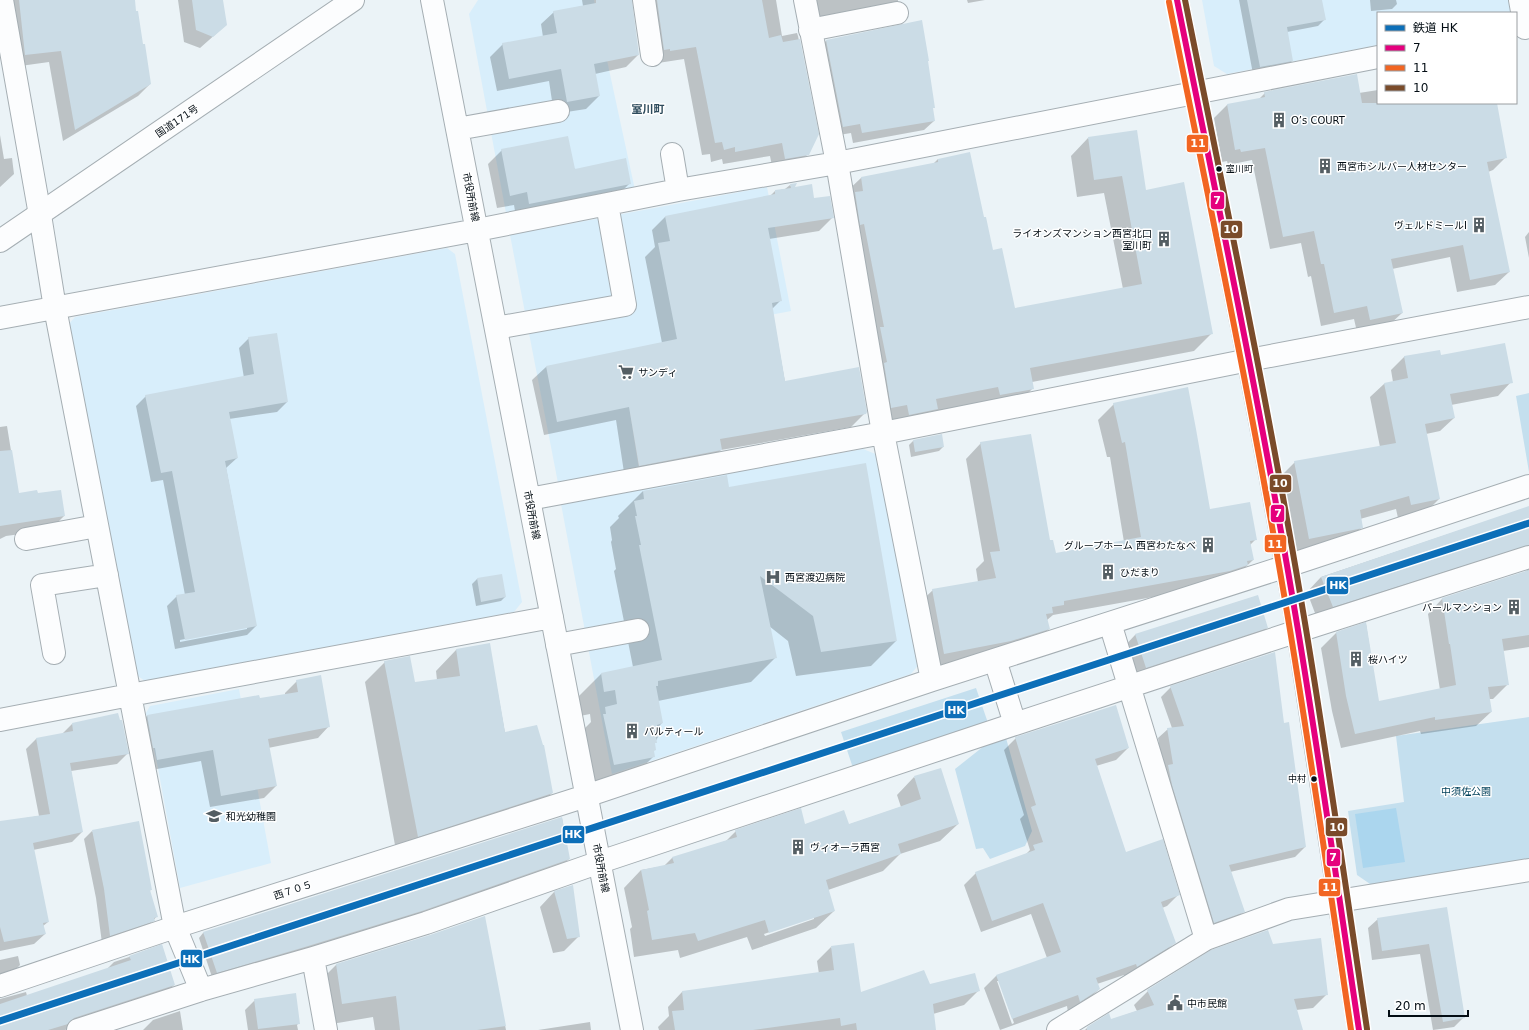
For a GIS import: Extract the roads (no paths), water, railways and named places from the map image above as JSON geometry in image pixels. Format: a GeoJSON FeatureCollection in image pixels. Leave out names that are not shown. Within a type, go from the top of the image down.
{"type":"FeatureCollection","features":[{"type":"Feature","properties":{"kind":"main road"},"geometry":{"type":"LineString","coordinates":[[2,0],[55,308],[175,927],[201,990]]}},
{"type":"Feature","properties":{"kind":"main road","name":"国道171号"},"geometry":{"type":"LineString","coordinates":[[0,241],[353,0]]}},
{"type":"Feature","properties":{"kind":"main road","name":"市役所前線"},"geometry":{"type":"LineString","coordinates":[[432,0],[632,1030]]}},
{"type":"Feature","properties":{"kind":"main road"},"geometry":{"type":"LineString","coordinates":[[644,0],[652,55]]}},
{"type":"Feature","properties":{"kind":"main road"},"geometry":{"type":"LineString","coordinates":[[805,0],[837,163],[883,433],[932,680]]}},
{"type":"Feature","properties":{"kind":"main road"},"geometry":{"type":"LineString","coordinates":[[1177,0],[1287,566],[1359,1030]]}},
{"type":"Feature","properties":{"kind":"main road"},"geometry":{"type":"LineString","coordinates":[[1520,0],[1523,28]]}},
{"type":"Feature","properties":{"kind":"main road"},"geometry":{"type":"LineString","coordinates":[[810,30],[897,13]]}},
{"type":"Feature","properties":{"kind":"main road"},"geometry":{"type":"LineString","coordinates":[[0,318],[477,230],[678,190],[837,163],[1377,57]]}},
{"type":"Feature","properties":{"kind":"main road"},"geometry":{"type":"LineString","coordinates":[[457,129],[558,111]]}},
{"type":"Feature","properties":{"kind":"main road"},"geometry":{"type":"LineString","coordinates":[[672,154],[678,190]]}},
{"type":"Feature","properties":{"kind":"main road"},"geometry":{"type":"LineString","coordinates":[[496,328],[625,305],[607,204]]}},
{"type":"Feature","properties":{"kind":"main road"},"geometry":{"type":"LineString","coordinates":[[529,499],[883,433],[1248,360],[1529,307]]}},
{"type":"Feature","properties":{"kind":"main road","name":"西７０５"},"geometry":{"type":"LineString","coordinates":[[0,986],[175,927],[586,796],[932,680],[1287,566],[1529,486]]}},
{"type":"Feature","properties":{"kind":"main road"},"geometry":{"type":"LineString","coordinates":[[26,539],[97,526]]}},
{"type":"Feature","properties":{"kind":"main road"},"geometry":{"type":"LineString","coordinates":[[78,1030],[201,990],[313,958],[426,923],[600,862],[1015,724],[1529,557]]}},
{"type":"Feature","properties":{"kind":"main road"},"geometry":{"type":"LineString","coordinates":[[54,653],[42,585],[107,575]]}},
{"type":"Feature","properties":{"kind":"main road"},"geometry":{"type":"LineString","coordinates":[[0,720],[552,617]]}},
{"type":"Feature","properties":{"kind":"main road"},"geometry":{"type":"LineString","coordinates":[[1110,623],[1206,939]]}},
{"type":"Feature","properties":{"kind":"main road"},"geometry":{"type":"LineString","coordinates":[[557,645],[638,630]]}},
{"type":"Feature","properties":{"kind":"main road"},"geometry":{"type":"LineString","coordinates":[[995,660],[1015,724]]}},
{"type":"Feature","properties":{"kind":"main road"},"geometry":{"type":"LineString","coordinates":[[1058,1030],[1206,939],[1289,909],[1529,870]]}},
{"type":"Feature","properties":{"kind":"main road"},"geometry":{"type":"LineString","coordinates":[[313,958],[326,1030]]}},
{"type":"Feature","properties":{"kind":"rail line","name":"HK"},"geometry":{"type":"LineString","coordinates":[[0,1021],[1529,523]]}},
{"type":"Feature","properties":{"kind":"place","name":"O’s COURT"},"geometry":{"type":"Point","coordinates":[1279,120]}},
{"type":"Feature","properties":{"kind":"place","name":"西宮市シルバー人材センター"},"geometry":{"type":"Point","coordinates":[1325,166]}},
{"type":"Feature","properties":{"kind":"place","name":"室川町"},"geometry":{"type":"Point","coordinates":[1219,169]}},
{"type":"Feature","properties":{"kind":"place","name":"ヴェルドミールⅠ"},"geometry":{"type":"Point","coordinates":[1479,225]}},
{"type":"Feature","properties":{"kind":"place","name":"ライオンズマンション西宮北口 室川町"},"geometry":{"type":"Point","coordinates":[1164,239]}},
{"type":"Feature","properties":{"kind":"place","name":"サンディ"},"geometry":{"type":"Point","coordinates":[626,372]}},
{"type":"Feature","properties":{"kind":"place","name":"グループホーム 西宮わたなべ"},"geometry":{"type":"Point","coordinates":[1208,545]}},
{"type":"Feature","properties":{"kind":"place","name":"ひだまり"},"geometry":{"type":"Point","coordinates":[1108,572]}},
{"type":"Feature","properties":{"kind":"place","name":"西宮渡辺病院"},"geometry":{"type":"Point","coordinates":[773,577]}},
{"type":"Feature","properties":{"kind":"place","name":"パールマンション"},"geometry":{"type":"Point","coordinates":[1514,607]}},
{"type":"Feature","properties":{"kind":"place","name":"桜ハイツ"},"geometry":{"type":"Point","coordinates":[1356,659]}},
{"type":"Feature","properties":{"kind":"place","name":"パルティール"},"geometry":{"type":"Point","coordinates":[632,731]}},
{"type":"Feature","properties":{"kind":"place","name":"中村"},"geometry":{"type":"Point","coordinates":[1314,779]}},
{"type":"Feature","properties":{"kind":"place","name":"和光幼稚園"},"geometry":{"type":"Point","coordinates":[214,816]}},
{"type":"Feature","properties":{"kind":"place","name":"ヴィオーラ西宮"},"geometry":{"type":"Point","coordinates":[798,847]}},
{"type":"Feature","properties":{"kind":"place","name":"中市民館"},"geometry":{"type":"Point","coordinates":[1175,1003]}},
{"type":"Feature","properties":{"kind":"district","name":"室川町"},"geometry":{"type":"Point","coordinates":[648,109]}},
{"type":"Feature","properties":{"kind":"park label","name":"中須佐公園"},"geometry":{"type":"Point","coordinates":[1466,791]}}]}
